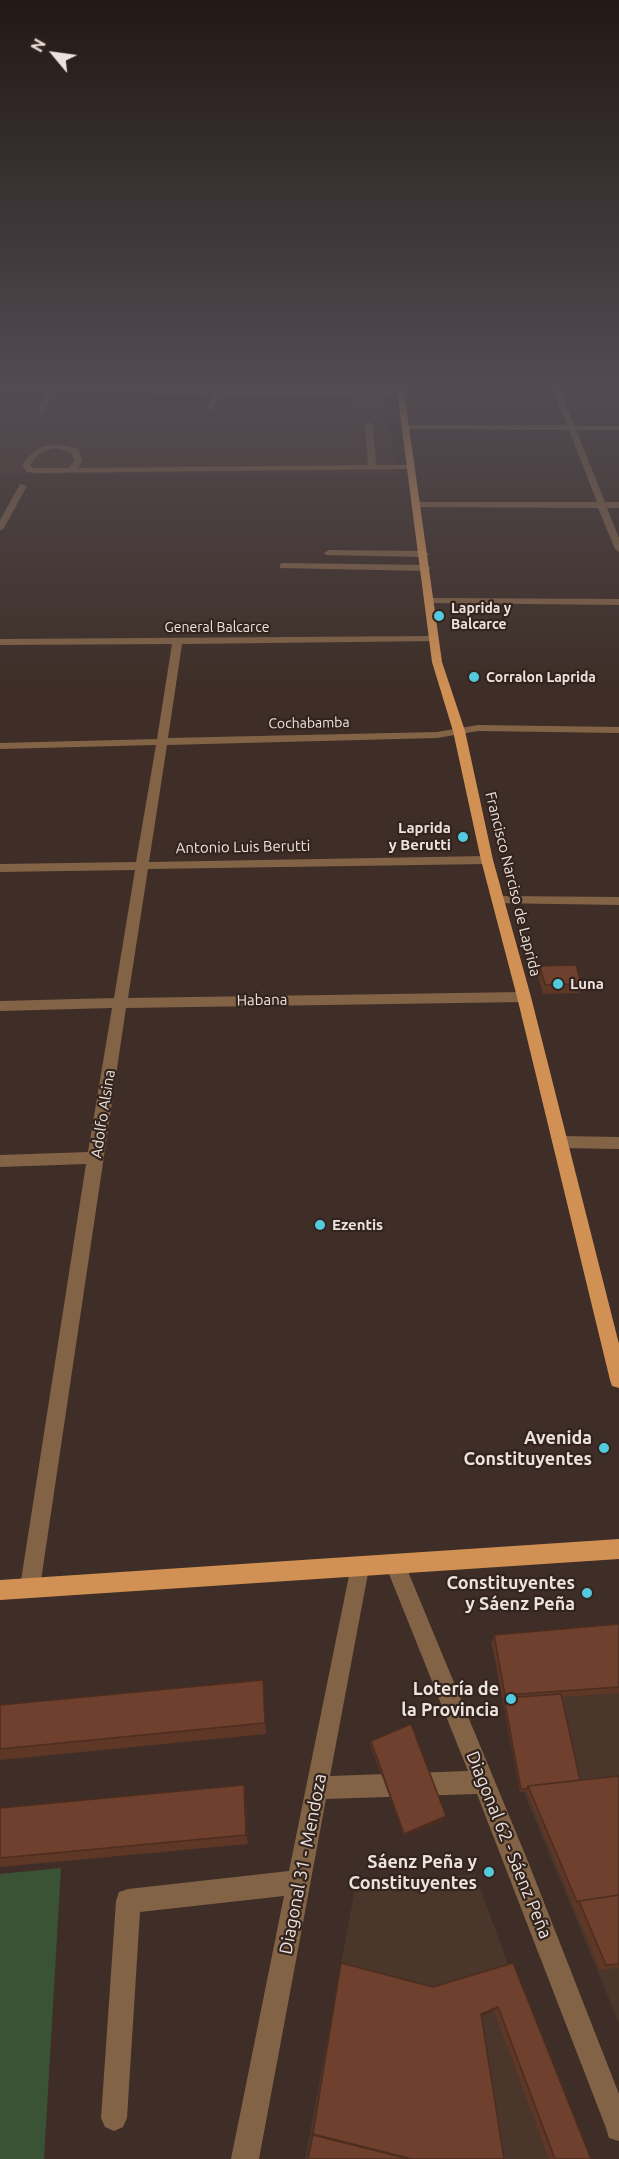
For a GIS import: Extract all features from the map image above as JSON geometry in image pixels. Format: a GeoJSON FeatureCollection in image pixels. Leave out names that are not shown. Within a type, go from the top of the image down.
{"type":"FeatureCollection","features":[{"type":"Feature","properties":{"kind":"main road","name":"Francisco Narciso de Laprida"},"geometry":{"type":"LineString","coordinates":[[415,492],[437,662],[459,731],[487,860],[524,997],[619,1380]]}},
{"type":"Feature","properties":{"kind":"main road"},"geometry":{"type":"LineString","coordinates":[[0,1590],[619,1549]]}},
{"type":"Feature","properties":{"kind":"street"},"geometry":{"type":"LineString","coordinates":[[0,528],[3,513],[19,492]]}},
{"type":"Feature","properties":{"kind":"street"},"geometry":{"type":"LineString","coordinates":[[596,492],[619,548]]}},
{"type":"Feature","properties":{"kind":"street"},"geometry":{"type":"LineString","coordinates":[[417,505],[619,505]]}},
{"type":"Feature","properties":{"kind":"street"},"geometry":{"type":"LineString","coordinates":[[329,553],[424,554]]}},
{"type":"Feature","properties":{"kind":"street"},"geometry":{"type":"LineString","coordinates":[[283,567],[426,568]]}},
{"type":"Feature","properties":{"kind":"street"},"geometry":{"type":"LineString","coordinates":[[430,601],[619,602]]}},
{"type":"Feature","properties":{"kind":"street","name":"General Balcarce"},"geometry":{"type":"LineString","coordinates":[[0,642],[434,639]]}},
{"type":"Feature","properties":{"kind":"street","name":"Adolfo Alsina"},"geometry":{"type":"LineString","coordinates":[[30,1587],[178,640]]}},
{"type":"Feature","properties":{"kind":"street","name":"Cochabamba"},"geometry":{"type":"LineString","coordinates":[[0,746],[437,735],[478,728],[619,730]]}},
{"type":"Feature","properties":{"kind":"street","name":"Antonio Luis Berutti"},"geometry":{"type":"LineString","coordinates":[[0,868],[487,860]]}},
{"type":"Feature","properties":{"kind":"street"},"geometry":{"type":"LineString","coordinates":[[498,900],[619,901]]}},
{"type":"Feature","properties":{"kind":"street","name":"Habana"},"geometry":{"type":"LineString","coordinates":[[0,1006],[524,997]]}},
{"type":"Feature","properties":{"kind":"street"},"geometry":{"type":"LineString","coordinates":[[560,1142],[619,1143]]}},
{"type":"Feature","properties":{"kind":"street"},"geometry":{"type":"LineString","coordinates":[[0,1161],[96,1158]]}},
{"type":"Feature","properties":{"kind":"street","name":"Diagonal 62 - Sáenz Peña"},"geometry":{"type":"LineString","coordinates":[[394,1564],[484,1782],[619,2128]]}},
{"type":"Feature","properties":{"kind":"street","name":"Diagonal 31 - Mendoza"},"geometry":{"type":"LineString","coordinates":[[245,2159],[359,1568]]}},
{"type":"Feature","properties":{"kind":"street"},"geometry":{"type":"LineString","coordinates":[[318,1788],[484,1782]]}},
{"type":"Feature","properties":{"kind":"street"},"geometry":{"type":"LineString","coordinates":[[114,2118],[128,1901],[299,1881]]}},
{"type":"Feature","properties":{"kind":"shaded area"},"geometry":{"type":"Polygon","coordinates":[[[619,1635],[619,2023],[520,1783],[491,1642],[619,1635]]]}},
{"type":"Feature","properties":{"kind":"shaded area"},"geometry":{"type":"Polygon","coordinates":[[[475,1875],[581,2159],[305,2159],[356,1883],[475,1875]]]}},
{"type":"Feature","properties":{"kind":"green space"},"geometry":{"type":"Polygon","coordinates":[[[61,1868],[44,2159],[0,2159],[0,1874],[61,1868]]]}},
{"type":"Feature","properties":{"kind":"building"},"geometry":{"type":"Polygon","coordinates":[[[576,965],[581,984],[545,985],[540,966],[576,965]]]}},
{"type":"Feature","properties":{"kind":"building"},"geometry":{"type":"Polygon","coordinates":[[[619,1624],[619,1687],[505,1695],[494,1635],[619,1624]]]}},
{"type":"Feature","properties":{"kind":"building"},"geometry":{"type":"Polygon","coordinates":[[[263,1680],[265,1723],[0,1749],[0,1705],[263,1680]]]}},
{"type":"Feature","properties":{"kind":"building"},"geometry":{"type":"Polygon","coordinates":[[[561,1694],[580,1780],[528,1786],[527,1789],[521,1789],[504,1698],[561,1694]]]}},
{"type":"Feature","properties":{"kind":"building"},"geometry":{"type":"Polygon","coordinates":[[[411,1724],[446,1816],[404,1834],[371,1741],[411,1724]]]}},
{"type":"Feature","properties":{"kind":"building"},"geometry":{"type":"Polygon","coordinates":[[[619,1776],[619,1895],[577,1902],[528,1786],[619,1776]]]}},
{"type":"Feature","properties":{"kind":"building"},"geometry":{"type":"Polygon","coordinates":[[[244,1785],[246,1835],[0,1858],[0,1808],[244,1785]]]}},
{"type":"Feature","properties":{"kind":"building"},"geometry":{"type":"Polygon","coordinates":[[[619,1895],[619,1964],[606,1965],[579,1901],[619,1895]]]}},
{"type":"Feature","properties":{"kind":"building"},"geometry":{"type":"Polygon","coordinates":[[[341,1963],[433,1987],[513,1963],[591,2159],[555,2159],[498,2007],[481,2014],[504,2159],[412,2159],[313,2134],[341,1963]]]}},
{"type":"Feature","properties":{"kind":"building"},"geometry":{"type":"Polygon","coordinates":[[[313,2135],[409,2159],[308,2159],[313,2135]]]}},
{"type":"Feature","properties":{"kind":"place","name":"Laprida y Balcarce"},"geometry":{"type":"Point","coordinates":[439,616]}},
{"type":"Feature","properties":{"kind":"place","name":"Corralon Laprida"},"geometry":{"type":"Point","coordinates":[474,677]}},
{"type":"Feature","properties":{"kind":"place","name":"Laprida y Berutti"},"geometry":{"type":"Point","coordinates":[463,837]}},
{"type":"Feature","properties":{"kind":"place","name":"Luna"},"geometry":{"type":"Point","coordinates":[558,984]}},
{"type":"Feature","properties":{"kind":"place","name":"Ezentis"},"geometry":{"type":"Point","coordinates":[320,1225]}},
{"type":"Feature","properties":{"kind":"place","name":"Avenida Constituyentes"},"geometry":{"type":"Point","coordinates":[604,1448]}},
{"type":"Feature","properties":{"kind":"place","name":"Constituyentes y Sáenz Peña"},"geometry":{"type":"Point","coordinates":[587,1593]}},
{"type":"Feature","properties":{"kind":"place","name":"Lotería de la Provincia"},"geometry":{"type":"Point","coordinates":[511,1699]}},
{"type":"Feature","properties":{"kind":"place","name":"Sáenz Peña y Constituyentes"},"geometry":{"type":"Point","coordinates":[489,1872]}}]}
